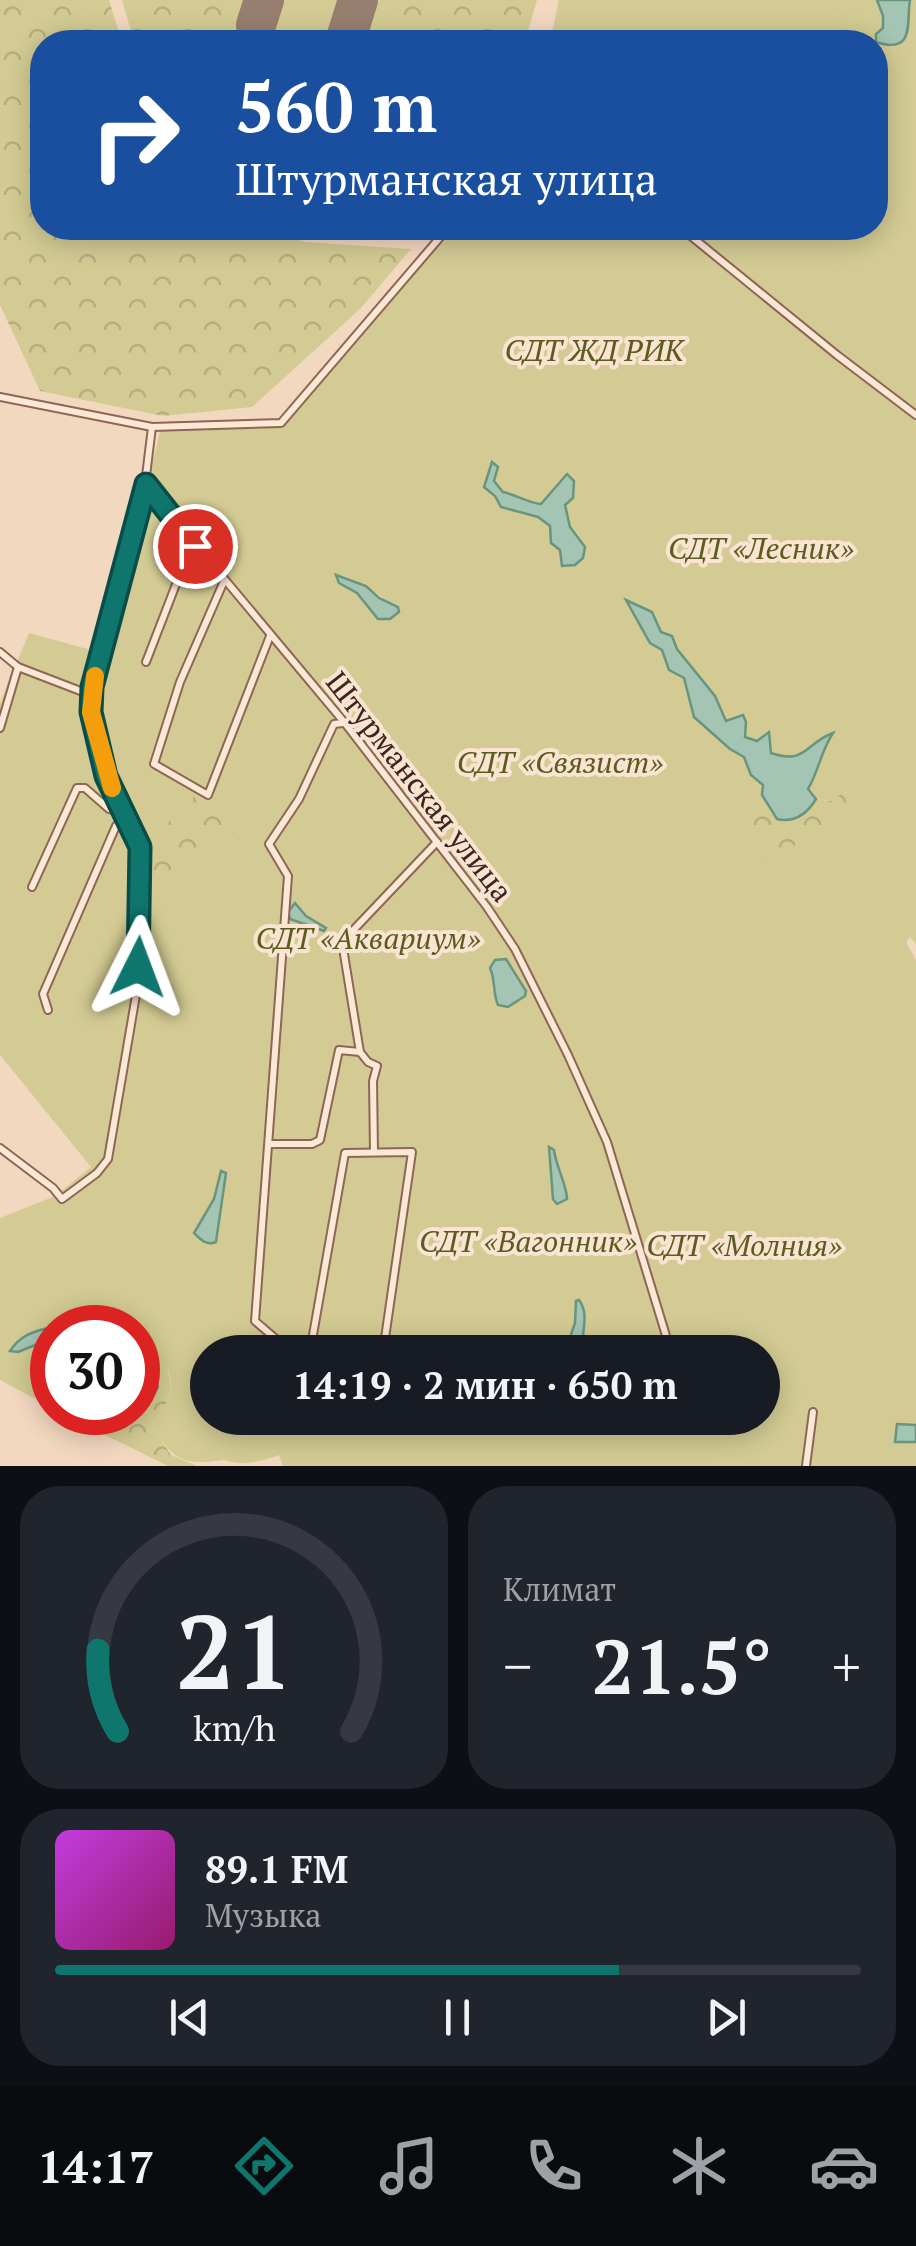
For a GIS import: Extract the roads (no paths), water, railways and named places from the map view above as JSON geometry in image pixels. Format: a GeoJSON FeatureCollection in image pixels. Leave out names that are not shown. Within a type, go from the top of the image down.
{"type":"FeatureCollection","features":[{"type":"Feature","properties":{"kind":"street"},"geometry":{"type":"LineString","coordinates":[[0,396],[152,427],[280,423],[438,240]]}},
{"type":"Feature","properties":{"kind":"street"},"geometry":{"type":"LineString","coordinates":[[696,240],[916,414]]}},
{"type":"Feature","properties":{"kind":"street"},"geometry":{"type":"LineString","coordinates":[[0,1148],[53,1188],[62,1200],[88,1182],[108,1159],[136,996],[140,847],[106,776],[91,696],[146,484],[152,427]]}},
{"type":"Feature","properties":{"kind":"street","name":"Штурманская улица"},"geometry":{"type":"LineString","coordinates":[[146,484],[344,722],[515,949],[594,1111],[666,1335]]}},
{"type":"Feature","properties":{"kind":"street"},"geometry":{"type":"LineString","coordinates":[[146,662],[184,560],[195,546]]}},
{"type":"Feature","properties":{"kind":"street"},"geometry":{"type":"LineString","coordinates":[[224,582],[180,682],[154,764],[208,794],[270,636]]}},
{"type":"Feature","properties":{"kind":"street"},"geometry":{"type":"LineString","coordinates":[[0,652],[18,668],[91,696]]}},
{"type":"Feature","properties":{"kind":"street"},"geometry":{"type":"LineString","coordinates":[[0,728],[18,668]]}},
{"type":"Feature","properties":{"kind":"street"},"geometry":{"type":"LineString","coordinates":[[271,1335],[255,1321],[288,876],[269,844],[300,799],[334,724],[344,722]]}},
{"type":"Feature","properties":{"kind":"street"},"geometry":{"type":"LineString","coordinates":[[32,887],[76,788],[85,788],[108,810],[123,815]]}},
{"type":"Feature","properties":{"kind":"street"},"geometry":{"type":"LineString","coordinates":[[48,1010],[44,994],[123,815]]}},
{"type":"Feature","properties":{"kind":"street"},"geometry":{"type":"LineString","coordinates":[[360,1052],[343,940],[437,842]]}},
{"type":"Feature","properties":{"kind":"street"},"geometry":{"type":"LineString","coordinates":[[271,1144],[312,1144],[320,1140],[339,1050],[360,1052],[377,1066],[373,1080],[374,1152]]}},
{"type":"Feature","properties":{"kind":"street"},"geometry":{"type":"LineString","coordinates":[[313,1335],[345,1153],[412,1152],[385,1335]]}},
{"type":"Feature","properties":{"kind":"street"},"geometry":{"type":"LineString","coordinates":[[806,1466],[813,1412]]}},
{"type":"Feature","properties":{"kind":"park label","name":"СДТ ЖД РИК"},"geometry":{"type":"Point","coordinates":[594,351]}},
{"type":"Feature","properties":{"kind":"park label","name":"СДТ «Лесник»"},"geometry":{"type":"Point","coordinates":[761,549]}},
{"type":"Feature","properties":{"kind":"park label","name":"СДТ «Связист»"},"geometry":{"type":"Point","coordinates":[560,763]}},
{"type":"Feature","properties":{"kind":"park label","name":"СДТ «Аквариум»"},"geometry":{"type":"Point","coordinates":[368,939]}},
{"type":"Feature","properties":{"kind":"park label","name":"СДТ «Вагонник»"},"geometry":{"type":"Point","coordinates":[528,1242]}},
{"type":"Feature","properties":{"kind":"park label","name":"СДТ «Молния»"},"geometry":{"type":"Point","coordinates":[744,1246]}}]}
